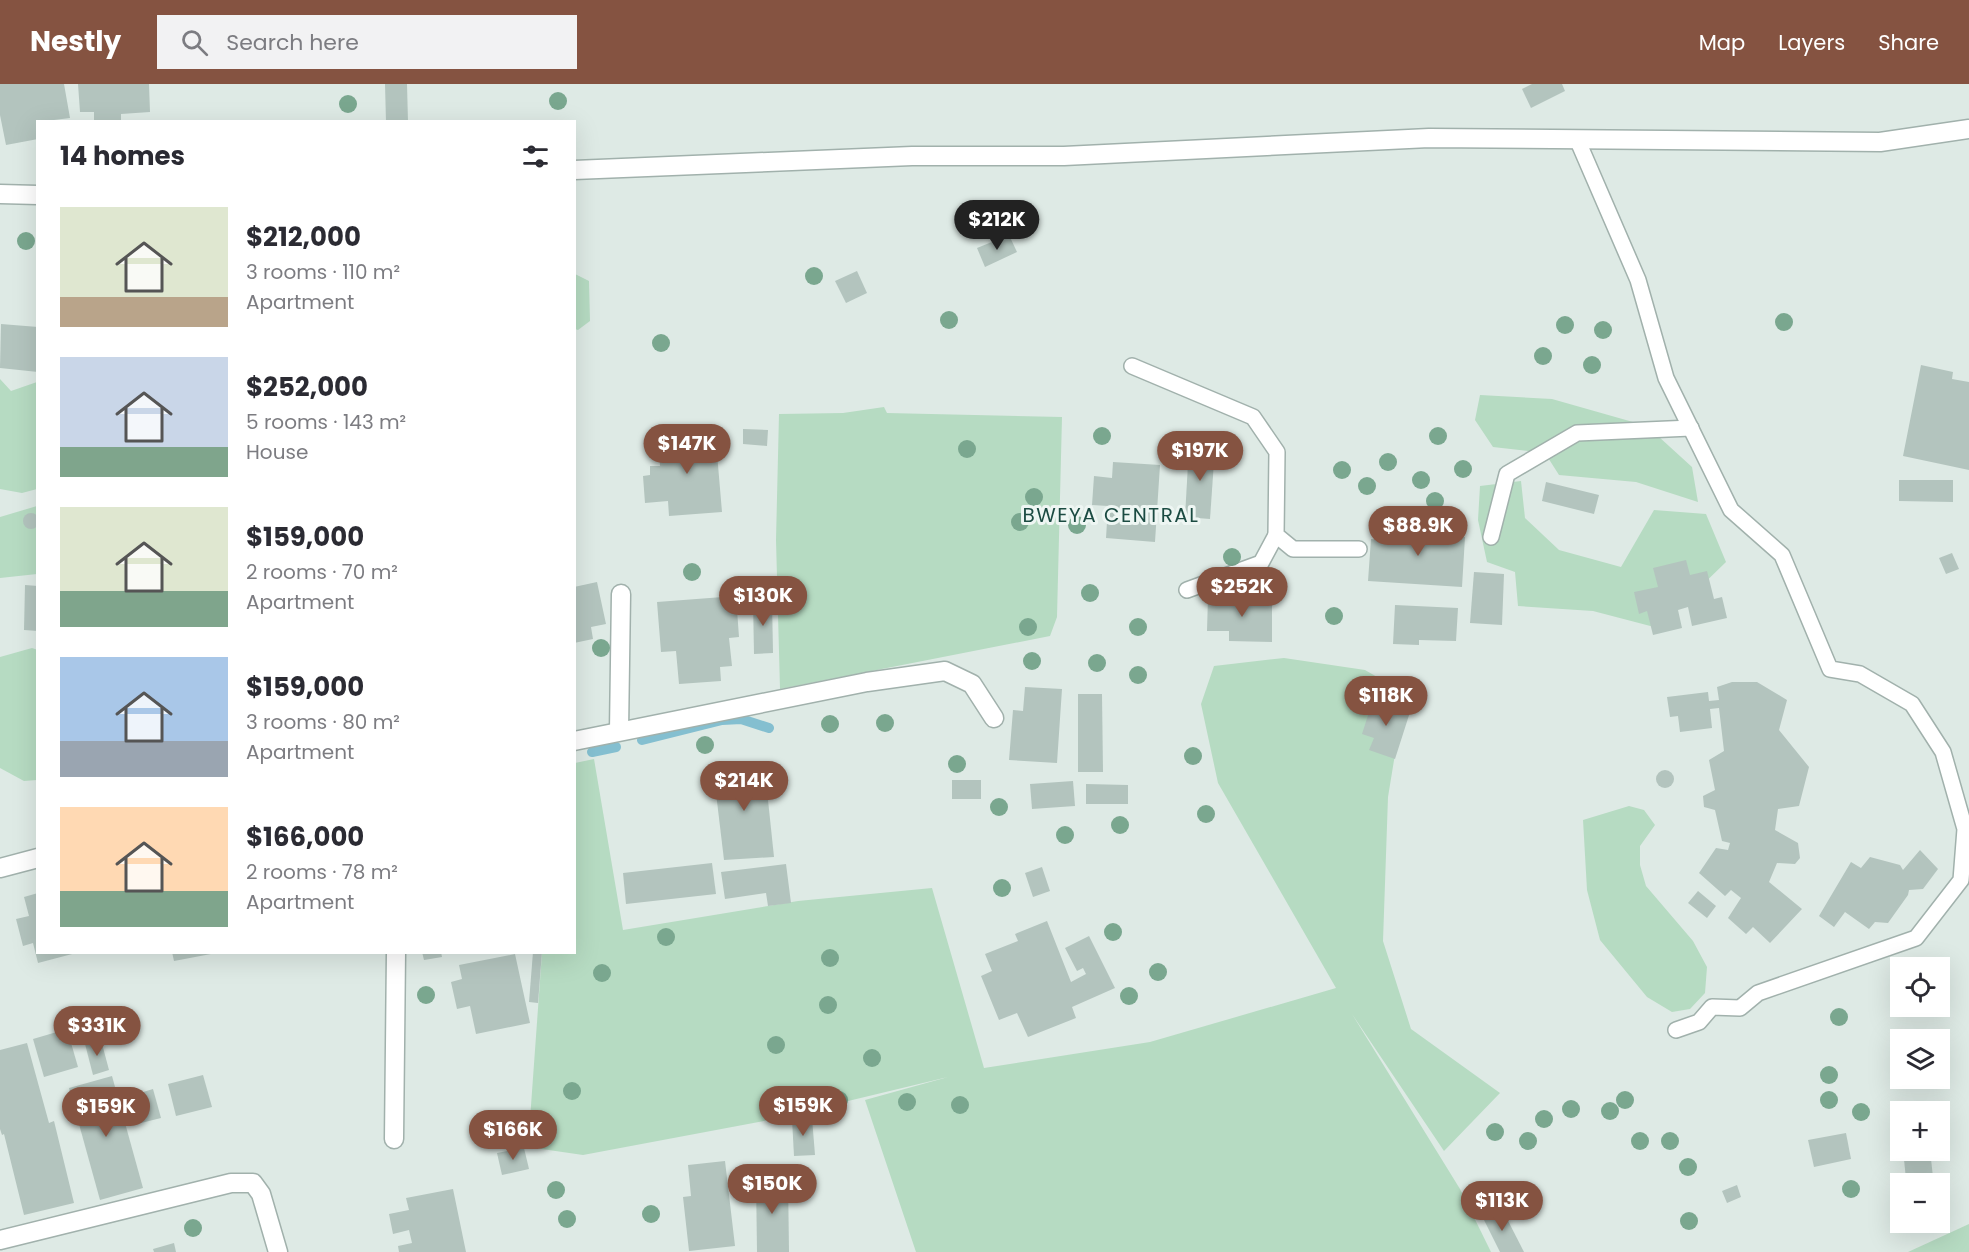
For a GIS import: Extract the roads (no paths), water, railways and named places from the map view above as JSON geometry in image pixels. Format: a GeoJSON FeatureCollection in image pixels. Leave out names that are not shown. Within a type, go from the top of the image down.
{"type":"FeatureCollection","features":[{"type":"Feature","properties":{"kind":"street"},"geometry":{"type":"LineString","coordinates":[[576,170],[912,156],[1076,156],[1429,138],[1880,142],[1969,129]]}},
{"type":"Feature","properties":{"kind":"street"},"geometry":{"type":"LineString","coordinates":[[0,194],[36,195]]}},
{"type":"Feature","properties":{"kind":"street"},"geometry":{"type":"LineString","coordinates":[[619,731],[621,594]]}},
{"type":"Feature","properties":{"kind":"street"},"geometry":{"type":"LineString","coordinates":[[576,741],[867,682],[945,671],[972,684],[994,718]]}},
{"type":"Feature","properties":{"kind":"street"},"geometry":{"type":"LineString","coordinates":[[0,868],[36,859]]}},
{"type":"Feature","properties":{"kind":"street"},"geometry":{"type":"LineString","coordinates":[[394,1139],[396,954]]}},
{"type":"Feature","properties":{"kind":"street"},"geometry":{"type":"LineString","coordinates":[[0,1240],[231,1183],[253,1183],[261,1194],[278,1252]]}},
{"type":"Feature","properties":{"kind":"lane"},"geometry":{"type":"LineString","coordinates":[[1577,139],[1638,280],[1666,378],[1731,510],[1782,555],[1830,669],[1860,674],[1912,704],[1943,752],[1965,829],[1961,880],[1916,938],[1758,993],[1740,1008],[1712,1006],[1699,1022],[1676,1030]]}},
{"type":"Feature","properties":{"kind":"lane"},"geometry":{"type":"LineString","coordinates":[[1132,366],[1253,417],[1277,452],[1276,535],[1261,563],[1187,590]]}},
{"type":"Feature","properties":{"kind":"lane"},"geometry":{"type":"LineString","coordinates":[[1491,537],[1507,474],[1577,433],[1691,428]]}},
{"type":"Feature","properties":{"kind":"lane"},"geometry":{"type":"LineString","coordinates":[[1276,535],[1293,549],[1359,549]]}},
{"type":"Feature","properties":{"kind":"waterway"},"geometry":{"type":"LineString","coordinates":[[642,740],[722,720],[741,719],[769,728]]}},
{"type":"Feature","properties":{"kind":"waterway"},"geometry":{"type":"LineString","coordinates":[[592,752],[616,747]]}},
{"type":"Feature","properties":{"kind":"district","name":"BWEYA CENTRAL"},"geometry":{"type":"Point","coordinates":[1111,515]}}]}
